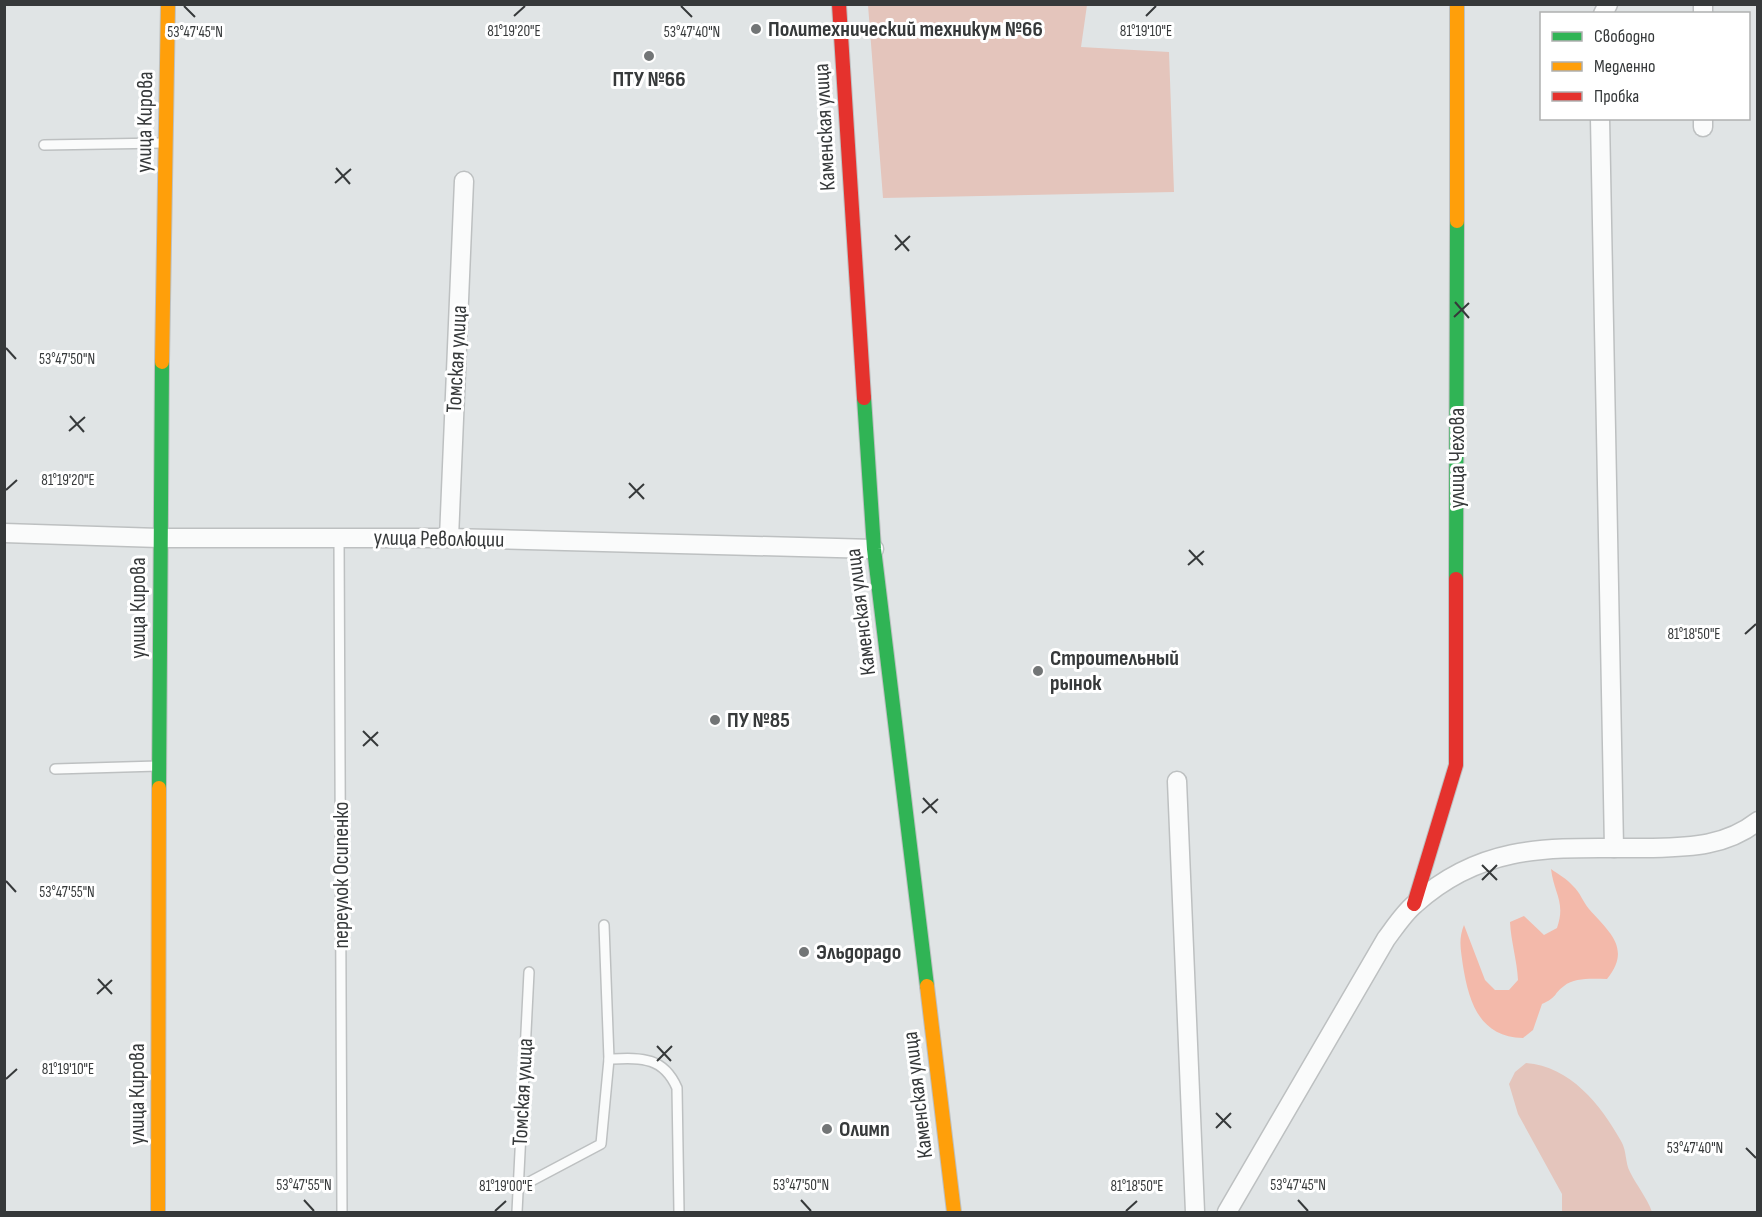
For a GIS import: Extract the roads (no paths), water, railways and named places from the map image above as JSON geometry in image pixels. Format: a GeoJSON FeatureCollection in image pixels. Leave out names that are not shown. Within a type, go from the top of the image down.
{"type":"FeatureCollection","features":[{"type":"Feature","properties":{"kind":"street","name":"улица Кирова"},"geometry":{"type":"LineString","coordinates":[[158,1212],[159,538],[168,4]]}},
{"type":"Feature","properties":{"kind":"street","name":"Каменская улица"},"geometry":{"type":"LineString","coordinates":[[839,4],[874,549],[954,1212]]}},
{"type":"Feature","properties":{"kind":"street","name":"улица Чехова"},"geometry":{"type":"LineString","coordinates":[[1414,904],[1456,765],[1457,4]]}},
{"type":"Feature","properties":{"kind":"street"},"geometry":{"type":"LineString","coordinates":[[1600,120],[1614,848]]}},
{"type":"Feature","properties":{"kind":"street","name":"Томская улица"},"geometry":{"type":"LineString","coordinates":[[449,538],[464,181]]}},
{"type":"Feature","properties":{"kind":"street","name":"улица Революции"},"geometry":{"type":"LineString","coordinates":[[4,533],[159,538],[449,538],[874,549]]}},
{"type":"Feature","properties":{"kind":"street"},"geometry":{"type":"LineString","coordinates":[[1177,781],[1195,1212]]}},
{"type":"Feature","properties":{"kind":"street"},"geometry":{"type":"LineString","coordinates":[[1227,1212],[1386,939],[1414,904],[1452,875],[1491,858],[1526,849],[1700,847],[1748,829],[1758,821]]}},
{"type":"Feature","properties":{"kind":"lane"},"geometry":{"type":"LineString","coordinates":[[44,145],[165,143]]}},
{"type":"Feature","properties":{"kind":"lane","name":"переулок Осипенко"},"geometry":{"type":"LineString","coordinates":[[339,538],[342,1212]]}},
{"type":"Feature","properties":{"kind":"lane"},"geometry":{"type":"LineString","coordinates":[[55,769],[158,766]]}},
{"type":"Feature","properties":{"kind":"lane"},"geometry":{"type":"LineString","coordinates":[[518,1188],[601,1144],[609,1059],[604,924]]}},
{"type":"Feature","properties":{"kind":"lane","name":"Томская улица"},"geometry":{"type":"LineString","coordinates":[[517,1212],[529,972]]}},
{"type":"Feature","properties":{"kind":"lane"},"geometry":{"type":"LineString","coordinates":[[609,1059],[649,1060],[670,1071],[678,1088],[679,1212]]}},
{"type":"Feature","properties":{"kind":"place","name":"Политехнический техникум №66"},"geometry":{"type":"Point","coordinates":[756,29]}},
{"type":"Feature","properties":{"kind":"place","name":"ПТУ №66"},"geometry":{"type":"Point","coordinates":[649,56]}},
{"type":"Feature","properties":{"kind":"place","name":"Строительный рынок"},"geometry":{"type":"Point","coordinates":[1038,671]}},
{"type":"Feature","properties":{"kind":"place","name":"ПУ №85"},"geometry":{"type":"Point","coordinates":[715,720]}},
{"type":"Feature","properties":{"kind":"place","name":"Эльдорадо"},"geometry":{"type":"Point","coordinates":[804,952]}},
{"type":"Feature","properties":{"kind":"place","name":"Олимп"},"geometry":{"type":"Point","coordinates":[827,1129]}}]}
